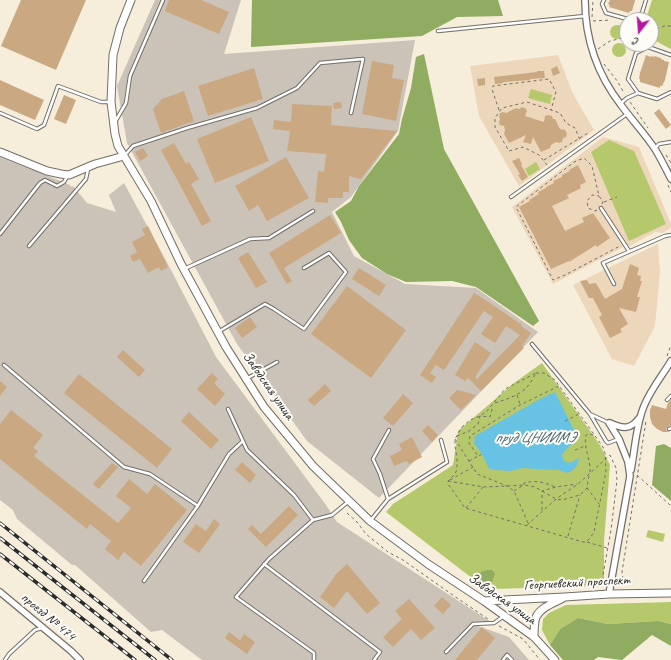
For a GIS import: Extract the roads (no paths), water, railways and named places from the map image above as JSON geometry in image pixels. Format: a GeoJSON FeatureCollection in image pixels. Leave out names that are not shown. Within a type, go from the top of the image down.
{"type":"FeatureCollection","features":[{"type":"Feature","properties":{"kind":"street","name":"Заводская улица"},"geometry":{"type":"LineString","coordinates":[[131,0],[120,28],[113,56],[111,102],[118,146],[151,201],[184,269],[226,348],[264,407],[313,466],[370,521],[428,564],[484,600],[534,637],[555,660]]}},
{"type":"Feature","properties":{"kind":"street"},"geometry":{"type":"LineString","coordinates":[[584,0],[585,16],[594,58],[605,82],[628,114],[657,146],[669,181]]}},
{"type":"Feature","properties":{"kind":"street"},"geometry":{"type":"LineString","coordinates":[[0,152],[47,171],[69,175],[95,164],[124,156]]}},
{"type":"Feature","properties":{"kind":"street"},"geometry":{"type":"LineString","coordinates":[[609,423],[623,427],[630,427],[635,424],[651,392],[671,361]]}},
{"type":"Feature","properties":{"kind":"street"},"geometry":{"type":"LineString","coordinates":[[609,594],[632,474],[640,416]]}},
{"type":"Feature","properties":{"kind":"street"},"geometry":{"type":"LineString","coordinates":[[609,423],[619,439],[632,474]]}},
{"type":"Feature","properties":{"kind":"street","name":"проезд № 474"},"geometry":{"type":"LineString","coordinates":[[0,592],[80,660]]}},
{"type":"Feature","properties":{"kind":"street","name":"Георгиевский проспект"},"geometry":{"type":"LineString","coordinates":[[484,600],[671,592]]}},
{"type":"Feature","properties":{"kind":"street"},"geometry":{"type":"LineString","coordinates":[[534,637],[536,617],[543,609],[564,597]]}},
{"type":"Feature","properties":{"kind":"lane"},"geometry":{"type":"LineString","coordinates":[[114,124],[126,103],[130,76],[163,0]]}},
{"type":"Feature","properties":{"kind":"lane"},"geometry":{"type":"LineString","coordinates":[[604,0],[602,4],[606,12],[619,16]]}},
{"type":"Feature","properties":{"kind":"lane"},"geometry":{"type":"LineString","coordinates":[[642,12],[646,0]]}},
{"type":"Feature","properties":{"kind":"lane"},"geometry":{"type":"LineString","coordinates":[[438,31],[585,16]]}},
{"type":"Feature","properties":{"kind":"lane"},"geometry":{"type":"LineString","coordinates":[[671,55],[648,47],[636,53],[628,78],[638,93],[656,99],[671,92]]}},
{"type":"Feature","properties":{"kind":"lane"},"geometry":{"type":"LineString","coordinates":[[124,156],[133,146],[187,128],[257,108],[297,88],[320,63],[363,59],[351,113]]}},
{"type":"Feature","properties":{"kind":"lane"},"geometry":{"type":"LineString","coordinates":[[0,113],[37,129],[44,125],[58,86],[101,102],[111,102]]}},
{"type":"Feature","properties":{"kind":"lane"},"geometry":{"type":"LineString","coordinates":[[620,104],[627,98],[638,93]]}},
{"type":"Feature","properties":{"kind":"lane"},"geometry":{"type":"LineString","coordinates":[[511,197],[628,114]]}},
{"type":"Feature","properties":{"kind":"lane"},"geometry":{"type":"LineString","coordinates":[[657,146],[671,142]]}},
{"type":"Feature","properties":{"kind":"lane"},"geometry":{"type":"LineString","coordinates":[[29,246],[86,179],[88,167]]}},
{"type":"Feature","properties":{"kind":"lane"},"geometry":{"type":"LineString","coordinates":[[0,234],[40,183],[45,180],[57,186],[64,182],[69,175]]}},
{"type":"Feature","properties":{"kind":"lane"},"geometry":{"type":"LineString","coordinates":[[601,208],[629,252]]}},
{"type":"Feature","properties":{"kind":"lane"},"geometry":{"type":"LineString","coordinates":[[184,269],[250,239],[269,238],[314,211]]}},
{"type":"Feature","properties":{"kind":"lane"},"geometry":{"type":"LineString","coordinates":[[614,284],[603,263],[664,236],[671,235]]}},
{"type":"Feature","properties":{"kind":"lane"},"geometry":{"type":"LineString","coordinates":[[218,333],[265,304],[304,329],[346,272],[329,253],[304,268]]}},
{"type":"Feature","properties":{"kind":"lane"},"geometry":{"type":"LineString","coordinates":[[532,344],[590,414],[608,444],[619,439]]}},
{"type":"Feature","properties":{"kind":"lane"},"geometry":{"type":"LineString","coordinates":[[246,379],[277,362]]}},
{"type":"Feature","properties":{"kind":"lane"},"geometry":{"type":"LineString","coordinates":[[4,365],[124,467],[150,474],[198,506]]}},
{"type":"Feature","properties":{"kind":"lane"},"geometry":{"type":"LineString","coordinates":[[667,400],[671,396]]}},
{"type":"Feature","properties":{"kind":"lane"},"geometry":{"type":"LineString","coordinates":[[228,409],[247,450],[294,495],[313,520]]}},
{"type":"Feature","properties":{"kind":"lane"},"geometry":{"type":"LineString","coordinates":[[590,414],[609,423]]}},
{"type":"Feature","properties":{"kind":"lane"},"geometry":{"type":"LineString","coordinates":[[388,499],[373,458],[389,430]]}},
{"type":"Feature","properties":{"kind":"lane"},"geometry":{"type":"LineString","coordinates":[[370,521],[388,499],[447,462],[441,440]]}},
{"type":"Feature","properties":{"kind":"lane"},"geometry":{"type":"LineString","coordinates":[[144,581],[198,506],[229,454],[243,441]]}},
{"type":"Feature","properties":{"kind":"lane"},"geometry":{"type":"LineString","coordinates":[[314,660],[314,654],[236,597],[269,559],[313,520],[332,515],[349,501]]}},
{"type":"Feature","properties":{"kind":"lane"},"geometry":{"type":"LineString","coordinates":[[264,564],[380,652],[374,660]]}},
{"type":"Feature","properties":{"kind":"lane"},"geometry":{"type":"LineString","coordinates":[[446,652],[473,624],[494,623],[505,616]]}},
{"type":"Feature","properties":{"kind":"lane"},"geometry":{"type":"LineString","coordinates":[[5,660],[9,654],[35,630],[43,628]]}},
{"type":"Feature","properties":{"kind":"lane"},"geometry":{"type":"LineString","coordinates":[[503,660],[507,654],[512,660]]}},
{"type":"Feature","properties":{"kind":"water","name":"пруд ЦНИИМЭ"},"geometry":{"type":"Polygon","coordinates":[[[555,392],[575,432],[575,443],[567,448],[562,455],[564,461],[570,463],[579,458],[576,467],[568,473],[558,470],[523,468],[510,471],[489,469],[483,456],[474,443],[475,436],[555,392]]]}},
{"type":"Feature","properties":{"kind":"railway"},"geometry":{"type":"LineString","coordinates":[[0,523],[172,660]]}},
{"type":"Feature","properties":{"kind":"railway"},"geometry":{"type":"LineString","coordinates":[[0,538],[155,660]]}},
{"type":"Feature","properties":{"kind":"railway"},"geometry":{"type":"LineString","coordinates":[[0,554],[135,660]]}}]}
